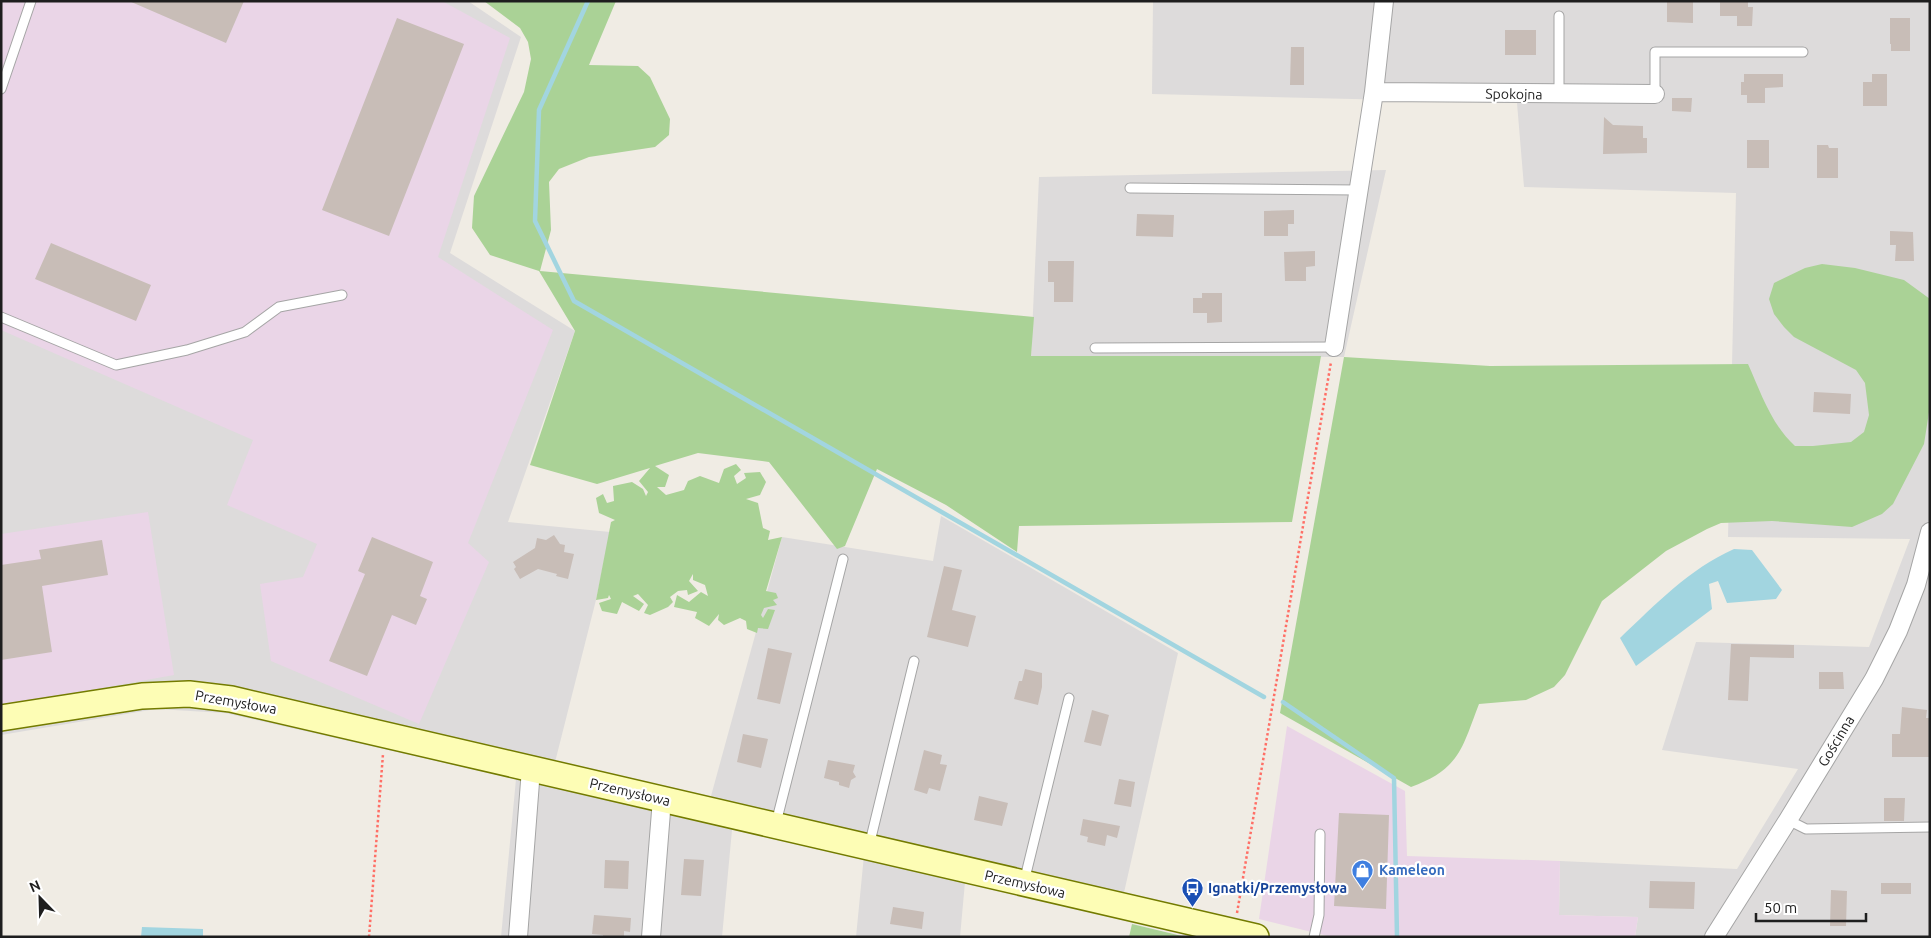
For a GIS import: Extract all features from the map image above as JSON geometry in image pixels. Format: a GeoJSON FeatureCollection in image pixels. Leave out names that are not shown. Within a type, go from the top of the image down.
{"type":"FeatureCollection","features":[{"type":"Feature","properties":{"kind":"street"},"geometry":{"type":"LineString","coordinates":[[1334,347],[1374,92],[1384,1]]}},
{"type":"Feature","properties":{"kind":"street","name":"Spokojna"},"geometry":{"type":"LineString","coordinates":[[1374,92],[1655,94]]}},
{"type":"Feature","properties":{"kind":"street","name":"Gościnna"},"geometry":{"type":"LineString","coordinates":[[1714,937],[1874,678],[1898,631],[1916,585],[1930,532]]}},
{"type":"Feature","properties":{"kind":"street","name":"Przemysłowa"},"geometry":{"type":"LineString","coordinates":[[1,718],[142,696],[189,694],[231,699],[1244,934]]}},
{"type":"Feature","properties":{"kind":"street"},"geometry":{"type":"LineString","coordinates":[[518,937],[531,769]]}},
{"type":"Feature","properties":{"kind":"street"},"geometry":{"type":"LineString","coordinates":[[651,937],[662,799]]}},
{"type":"Feature","properties":{"kind":"lane"},"geometry":{"type":"LineString","coordinates":[[1,89],[31,1]]}},
{"type":"Feature","properties":{"kind":"lane"},"geometry":{"type":"LineString","coordinates":[[1559,16],[1559,94]]}},
{"type":"Feature","properties":{"kind":"lane"},"geometry":{"type":"LineString","coordinates":[[1655,94],[1654,52],[1802,52]]}},
{"type":"Feature","properties":{"kind":"lane"},"geometry":{"type":"LineString","coordinates":[[1130,188],[1358,190]]}},
{"type":"Feature","properties":{"kind":"lane"},"geometry":{"type":"LineString","coordinates":[[1,317],[116,365],[187,350],[245,332],[279,307],[342,295]]}},
{"type":"Feature","properties":{"kind":"lane"},"geometry":{"type":"LineString","coordinates":[[1095,348],[1334,347]]}},
{"type":"Feature","properties":{"kind":"lane"},"geometry":{"type":"LineString","coordinates":[[776,826],[843,559]]}},
{"type":"Feature","properties":{"kind":"lane"},"geometry":{"type":"LineString","coordinates":[[869,847],[914,661]]}},
{"type":"Feature","properties":{"kind":"lane"},"geometry":{"type":"LineString","coordinates":[[1024,883],[1069,698]]}},
{"type":"Feature","properties":{"kind":"lane"},"geometry":{"type":"LineString","coordinates":[[1788,820],[1806,829],[1930,827]]}},
{"type":"Feature","properties":{"kind":"lane"},"geometry":{"type":"LineString","coordinates":[[1314,937],[1319,915],[1320,834]]}},
{"type":"Feature","properties":{"kind":"path"},"geometry":{"type":"LineString","coordinates":[[1244,934],[1334,347]]}},
{"type":"Feature","properties":{"kind":"path"},"geometry":{"type":"LineString","coordinates":[[369,937],[384,735]]}},
{"type":"Feature","properties":{"kind":"shaded area"},"geometry":{"type":"Polygon","coordinates":[[[1,1],[468,1],[521,37],[450,253],[575,331],[508,522],[610,532],[596,600],[549,786],[732,830],[722,937],[501,937],[516,779],[225,713],[156,709],[1,735],[1,1]]]}},
{"type":"Feature","properties":{"kind":"shaded area"},"geometry":{"type":"Polygon","coordinates":[[[1,1],[442,1],[510,38],[438,257],[553,330],[468,543],[489,562],[419,724],[271,661],[260,584],[303,577],[317,544],[227,505],[253,440],[1,330],[1,1]]]}},
{"type":"Feature","properties":{"kind":"shaded area"},"geometry":{"type":"Polygon","coordinates":[[[1153,1],[1930,1],[1930,937],[1635,937],[1638,917],[1559,915],[1560,861],[1737,869],[1798,769],[1662,750],[1696,642],[1869,647],[1910,539],[1728,537],[1736,193],[1524,187],[1517,103],[1152,94],[1153,1]]]}},
{"type":"Feature","properties":{"kind":"shaded area"},"geometry":{"type":"Polygon","coordinates":[[[1386,170],[1344,357],[1031,356],[1039,177],[1386,170]]]}},
{"type":"Feature","properties":{"kind":"shaded area"},"geometry":{"type":"Polygon","coordinates":[[[148,512],[174,675],[1,706],[1,534],[148,512]]]}},
{"type":"Feature","properties":{"kind":"shaded area"},"geometry":{"type":"Polygon","coordinates":[[[941,516],[1178,653],[1121,906],[966,871],[960,937],[856,937],[865,845],[708,807],[782,537],[933,561],[941,516]]]}},
{"type":"Feature","properties":{"kind":"shaded area"},"geometry":{"type":"Polygon","coordinates":[[[1287,726],[1405,791],[1407,856],[1560,861],[1559,915],[1638,917],[1635,937],[1332,937],[1259,919],[1287,726]]]}},
{"type":"Feature","properties":{"kind":"green space"},"geometry":{"type":"Polygon","coordinates":[[[484,1],[616,1],[589,65],[638,66],[650,77],[670,119],[669,135],[655,147],[589,157],[559,169],[549,182],[551,230],[540,271],[1034,317],[1031,356],[1321,356],[1292,522],[1019,526],[1017,552],[946,505],[877,469],[845,546],[837,549],[769,462],[698,453],[655,466],[669,475],[665,487],[657,487],[666,495],[684,490],[688,481],[700,476],[719,483],[724,469],[736,464],[741,470],[734,476],[737,484],[746,478],[744,473],[760,472],[766,482],[760,495],[746,499],[758,503],[763,528],[770,531],[768,540],[782,537],[766,591],[776,593],[778,598],[773,600],[777,605],[764,608],[761,615],[763,618],[768,609],[775,610],[768,629],[758,628],[757,633],[747,629],[746,621],[740,618],[724,625],[718,620],[719,614],[709,626],[695,618],[697,612],[674,607],[677,595],[689,602],[701,592],[708,596],[705,585],[693,580],[693,574],[689,581],[698,591],[688,595],[687,590],[678,591],[670,597],[673,602],[668,607],[650,615],[644,613],[648,605],[638,594],[633,596],[644,604],[639,611],[622,602],[617,614],[602,611],[599,603],[611,599],[609,595],[608,598],[596,600],[611,522],[615,520],[599,513],[596,498],[603,494],[607,503],[614,501],[613,486],[632,482],[643,489],[646,496],[648,492],[639,481],[650,468],[597,484],[530,465],[575,331],[539,271],[490,255],[472,228],[474,196],[524,92],[531,59],[528,42],[520,28],[484,1]]]}},
{"type":"Feature","properties":{"kind":"green space"},"geometry":{"type":"Polygon","coordinates":[[[1822,264],[1855,268],[1904,280],[1930,299],[1930,406],[1924,444],[1893,504],[1882,514],[1852,527],[1772,521],[1721,523],[1666,551],[1602,601],[1565,675],[1554,687],[1526,700],[1479,704],[1463,745],[1450,764],[1440,773],[1411,787],[1280,713],[1344,357],[1490,366],[1748,364],[1773,418],[1795,446],[1851,442],[1864,432],[1869,415],[1865,383],[1856,370],[1794,337],[1774,314],[1769,299],[1774,283],[1805,268],[1822,264]]]}},
{"type":"Feature","properties":{"kind":"green space"},"geometry":{"type":"Polygon","coordinates":[[[1132,924],[1186,937],[1129,937],[1132,924]]]}},
{"type":"Feature","properties":{"kind":"water"},"geometry":{"type":"Polygon","coordinates":[[[1734,549],[1752,550],[1782,590],[1776,599],[1727,603],[1718,581],[1709,584],[1712,609],[1636,666],[1620,638],[1660,600],[1688,577],[1734,549]]]}},
{"type":"Feature","properties":{"kind":"water"},"geometry":{"type":"Polygon","coordinates":[[[142,927],[203,929],[203,937],[141,937],[142,927]]]}},
{"type":"Feature","properties":{"kind":"building"},"geometry":{"type":"Polygon","coordinates":[[[129,1],[244,1],[226,43],[129,1]]]}},
{"type":"Feature","properties":{"kind":"building"},"geometry":{"type":"Polygon","coordinates":[[[1667,1],[1693,1],[1693,23],[1667,22],[1667,1]]]}},
{"type":"Feature","properties":{"kind":"building"},"geometry":{"type":"Polygon","coordinates":[[[1720,1],[1748,1],[1748,7],[1753,7],[1752,26],[1737,26],[1737,16],[1720,16],[1720,1]]]}},
{"type":"Feature","properties":{"kind":"building"},"geometry":{"type":"Polygon","coordinates":[[[397,18],[464,44],[389,236],[322,210],[397,18]]]}},
{"type":"Feature","properties":{"kind":"building"},"geometry":{"type":"Polygon","coordinates":[[[1890,18],[1910,18],[1910,51],[1891,51],[1890,18]]]}},
{"type":"Feature","properties":{"kind":"building"},"geometry":{"type":"Polygon","coordinates":[[[1505,30],[1536,30],[1536,55],[1505,55],[1505,30]]]}},
{"type":"Feature","properties":{"kind":"building"},"geometry":{"type":"Polygon","coordinates":[[[1291,47],[1304,47],[1304,85],[1290,85],[1291,47]]]}},
{"type":"Feature","properties":{"kind":"building"},"geometry":{"type":"Polygon","coordinates":[[[1744,74],[1783,74],[1783,87],[1765,88],[1765,103],[1747,103],[1747,95],[1741,95],[1741,82],[1744,82],[1744,74]]]}},
{"type":"Feature","properties":{"kind":"building"},"geometry":{"type":"Polygon","coordinates":[[[1872,74],[1887,74],[1887,106],[1863,106],[1863,82],[1872,82],[1872,74]]]}},
{"type":"Feature","properties":{"kind":"building"},"geometry":{"type":"Polygon","coordinates":[[[1672,98],[1692,98],[1691,112],[1672,111],[1672,98]]]}},
{"type":"Feature","properties":{"kind":"building"},"geometry":{"type":"Polygon","coordinates":[[[1604,117],[1613,125],[1643,126],[1643,138],[1647,138],[1647,153],[1603,154],[1604,117]]]}},
{"type":"Feature","properties":{"kind":"building"},"geometry":{"type":"Polygon","coordinates":[[[1747,140],[1769,140],[1769,168],[1747,168],[1747,140]]]}},
{"type":"Feature","properties":{"kind":"building"},"geometry":{"type":"Polygon","coordinates":[[[1817,145],[1828,145],[1829,148],[1838,148],[1838,178],[1817,178],[1817,145]]]}},
{"type":"Feature","properties":{"kind":"building"},"geometry":{"type":"Polygon","coordinates":[[[1294,210],[1294,224],[1288,224],[1288,236],[1264,236],[1264,211],[1294,210]]]}},
{"type":"Feature","properties":{"kind":"building"},"geometry":{"type":"Polygon","coordinates":[[[1137,214],[1174,215],[1173,237],[1136,236],[1137,214]]]}},
{"type":"Feature","properties":{"kind":"building"},"geometry":{"type":"Polygon","coordinates":[[[1890,231],[1913,232],[1914,261],[1895,261],[1896,245],[1890,245],[1890,231]]]}},
{"type":"Feature","properties":{"kind":"building"},"geometry":{"type":"Polygon","coordinates":[[[51,243],[151,285],[136,321],[35,279],[51,243]]]}},
{"type":"Feature","properties":{"kind":"building"},"geometry":{"type":"Polygon","coordinates":[[[1315,251],[1315,266],[1306,267],[1306,281],[1285,281],[1284,252],[1315,251]]]}},
{"type":"Feature","properties":{"kind":"building"},"geometry":{"type":"Polygon","coordinates":[[[1048,261],[1074,261],[1073,302],[1054,302],[1054,282],[1048,282],[1048,261]]]}},
{"type":"Feature","properties":{"kind":"building"},"geometry":{"type":"Polygon","coordinates":[[[1202,293],[1222,293],[1222,322],[1207,323],[1207,313],[1193,313],[1193,298],[1202,298],[1202,293]]]}},
{"type":"Feature","properties":{"kind":"building"},"geometry":{"type":"Polygon","coordinates":[[[1814,392],[1851,394],[1850,414],[1813,412],[1814,392]]]}},
{"type":"Feature","properties":{"kind":"building"},"geometry":{"type":"Polygon","coordinates":[[[554,535],[560,544],[565,545],[564,552],[574,554],[568,579],[538,569],[520,579],[514,569],[516,567],[513,562],[535,548],[537,538],[546,540],[554,535]]]}},
{"type":"Feature","properties":{"kind":"building"},"geometry":{"type":"Polygon","coordinates":[[[372,537],[433,562],[420,596],[427,599],[416,625],[392,615],[367,676],[329,661],[365,574],[358,571],[372,537]]]}},
{"type":"Feature","properties":{"kind":"building"},"geometry":{"type":"Polygon","coordinates":[[[102,540],[108,575],[42,586],[52,652],[1,660],[1,565],[41,559],[39,550],[102,540]]]}},
{"type":"Feature","properties":{"kind":"building"},"geometry":{"type":"Polygon","coordinates":[[[944,566],[962,570],[952,610],[976,616],[968,647],[927,637],[944,566]]]}},
{"type":"Feature","properties":{"kind":"building"},"geometry":{"type":"Polygon","coordinates":[[[1731,644],[1794,645],[1794,658],[1750,657],[1748,701],[1728,700],[1731,644]]]}},
{"type":"Feature","properties":{"kind":"building"},"geometry":{"type":"Polygon","coordinates":[[[768,648],[792,653],[780,704],[757,699],[768,648]]]}},
{"type":"Feature","properties":{"kind":"building"},"geometry":{"type":"Polygon","coordinates":[[[1025,669],[1042,673],[1042,687],[1038,705],[1014,699],[1019,681],[1022,681],[1025,669]]]}},
{"type":"Feature","properties":{"kind":"building"},"geometry":{"type":"Polygon","coordinates":[[[1819,672],[1843,672],[1844,689],[1819,689],[1819,672]]]}},
{"type":"Feature","properties":{"kind":"building"},"geometry":{"type":"Polygon","coordinates":[[[1902,707],[1927,710],[1926,718],[1930,718],[1930,757],[1892,757],[1892,734],[1900,734],[1902,707]]]}},
{"type":"Feature","properties":{"kind":"building"},"geometry":{"type":"Polygon","coordinates":[[[1092,710],[1109,715],[1101,746],[1084,742],[1092,710]]]}},
{"type":"Feature","properties":{"kind":"building"},"geometry":{"type":"Polygon","coordinates":[[[743,734],[768,739],[761,768],[737,762],[743,734]]]}},
{"type":"Feature","properties":{"kind":"building"},"geometry":{"type":"Polygon","coordinates":[[[924,750],[942,755],[940,764],[947,765],[940,791],[929,788],[927,794],[914,790],[924,750]]]}},
{"type":"Feature","properties":{"kind":"building"},"geometry":{"type":"Polygon","coordinates":[[[828,760],[855,765],[853,772],[856,777],[851,780],[849,788],[839,785],[839,782],[824,778],[828,760]]]}},
{"type":"Feature","properties":{"kind":"building"},"geometry":{"type":"Polygon","coordinates":[[[1119,779],[1135,782],[1131,807],[1114,804],[1119,779]]]}},
{"type":"Feature","properties":{"kind":"building"},"geometry":{"type":"Polygon","coordinates":[[[979,796],[1008,803],[1002,826],[974,820],[979,796]]]}},
{"type":"Feature","properties":{"kind":"building"},"geometry":{"type":"Polygon","coordinates":[[[1884,798],[1905,798],[1904,821],[1884,821],[1884,798]]]}},
{"type":"Feature","properties":{"kind":"building"},"geometry":{"type":"Polygon","coordinates":[[[1339,813],[1389,815],[1386,909],[1334,906],[1339,813]]]}},
{"type":"Feature","properties":{"kind":"building"},"geometry":{"type":"Polygon","coordinates":[[[1083,819],[1120,826],[1117,838],[1107,835],[1105,846],[1087,842],[1088,837],[1080,835],[1083,819]]]}},
{"type":"Feature","properties":{"kind":"building"},"geometry":{"type":"Polygon","coordinates":[[[684,859],[704,860],[701,896],[681,895],[684,859]]]}},
{"type":"Feature","properties":{"kind":"building"},"geometry":{"type":"Polygon","coordinates":[[[605,860],[629,861],[628,889],[604,888],[605,860]]]}},
{"type":"Feature","properties":{"kind":"building"},"geometry":{"type":"Polygon","coordinates":[[[1650,881],[1695,882],[1694,909],[1649,908],[1650,881]]]}},
{"type":"Feature","properties":{"kind":"building"},"geometry":{"type":"Polygon","coordinates":[[[1881,883],[1911,883],[1911,894],[1881,894],[1881,883]]]}},
{"type":"Feature","properties":{"kind":"building"},"geometry":{"type":"Polygon","coordinates":[[[1831,890],[1847,891],[1846,926],[1830,926],[1831,890]]]}},
{"type":"Feature","properties":{"kind":"building"},"geometry":{"type":"Polygon","coordinates":[[[893,907],[924,912],[922,929],[890,924],[893,907]]]}},
{"type":"Feature","properties":{"kind":"building"},"geometry":{"type":"Polygon","coordinates":[[[594,915],[631,918],[630,932],[624,931],[624,937],[603,937],[603,935],[592,934],[594,915]]]}},
{"type":"Feature","properties":{"kind":"waterway"},"geometry":{"type":"LineString","coordinates":[[588,1],[539,110],[535,221],[574,301],[1264,697]]}},
{"type":"Feature","properties":{"kind":"waterway"},"geometry":{"type":"LineString","coordinates":[[1283,702],[1394,778],[1397,937]]}},
{"type":"Feature","properties":{"kind":"place","name":"Kameleon"},"geometry":{"type":"Point","coordinates":[1363,889]}},
{"type":"Feature","properties":{"kind":"place","name":"Ignatki/Przemysłowa"},"geometry":{"type":"Point","coordinates":[1192,907]}}]}
